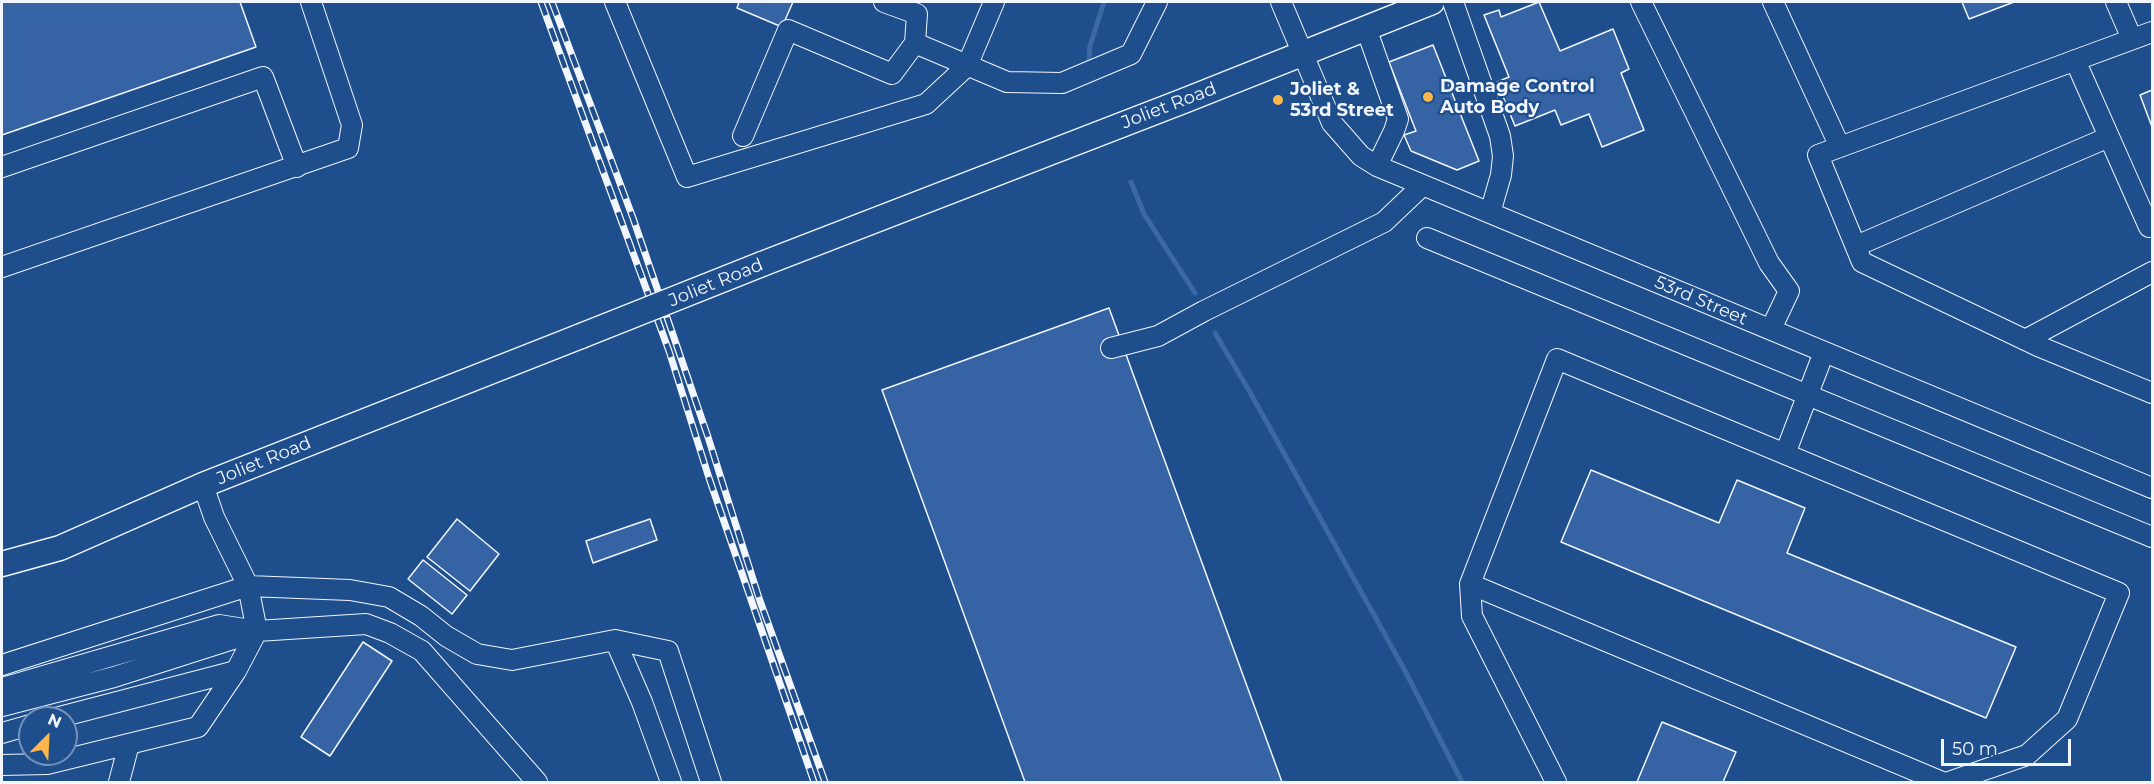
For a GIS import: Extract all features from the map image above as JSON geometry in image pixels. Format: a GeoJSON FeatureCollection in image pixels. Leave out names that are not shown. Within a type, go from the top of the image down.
{"type":"FeatureCollection","features":[{"type":"Feature","properties":{"kind":"main road","name":"Joliet Road"},"geometry":{"type":"LineString","coordinates":[[2,564],[60,548],[203,485],[1432,2]]}},
{"type":"Feature","properties":{"kind":"street"},"geometry":{"type":"LineString","coordinates":[[2,267],[348,148],[352,125],[311,2]]}},
{"type":"Feature","properties":{"kind":"street"},"geometry":{"type":"LineString","coordinates":[[615,2],[687,177],[926,104],[968,66],[994,2]]}},
{"type":"Feature","properties":{"kind":"street"},"geometry":{"type":"LineString","coordinates":[[743,136],[788,30],[892,74],[915,44],[920,8],[885,2]]}},
{"type":"Feature","properties":{"kind":"street"},"geometry":{"type":"LineString","coordinates":[[915,44],[1007,82],[1062,83],[1131,54],[1156,2]]}},
{"type":"Feature","properties":{"kind":"street","name":"53rd Street"},"geometry":{"type":"LineString","coordinates":[[1281,2],[1332,123],[1361,156],[1377,166],[2152,488]]}},
{"type":"Feature","properties":{"kind":"street"},"geometry":{"type":"LineString","coordinates":[[1453,2],[1500,136],[1503,156],[1501,175],[1490,213]]}},
{"type":"Feature","properties":{"kind":"street"},"geometry":{"type":"LineString","coordinates":[[1641,2],[1769,263],[1789,291],[1771,329]]}},
{"type":"Feature","properties":{"kind":"street"},"geometry":{"type":"LineString","coordinates":[[1773,2],[1840,147]]}},
{"type":"Feature","properties":{"kind":"street"},"geometry":{"type":"LineString","coordinates":[[2116,2],[2132,39]]}},
{"type":"Feature","properties":{"kind":"street"},"geometry":{"type":"LineString","coordinates":[[1366,28],[1398,119],[1395,131],[1377,166]]}},
{"type":"Feature","properties":{"kind":"street"},"geometry":{"type":"LineString","coordinates":[[2152,32],[1818,155],[1862,262],[2025,340],[2152,393]]}},
{"type":"Feature","properties":{"kind":"street"},"geometry":{"type":"LineString","coordinates":[[2075,60],[2151,229]]}},
{"type":"Feature","properties":{"kind":"street"},"geometry":{"type":"LineString","coordinates":[[2,167],[263,77],[297,167]]}},
{"type":"Feature","properties":{"kind":"street"},"geometry":{"type":"LineString","coordinates":[[1856,246],[2109,137]]}},
{"type":"Feature","properties":{"kind":"street"},"geometry":{"type":"LineString","coordinates":[[1111,348],[1158,336],[1384,222],[1423,184]]}},
{"type":"Feature","properties":{"kind":"street"},"geometry":{"type":"LineString","coordinates":[[1427,238],[1808,393],[2152,537]]}},
{"type":"Feature","properties":{"kind":"street"},"geometry":{"type":"LineString","coordinates":[[2025,340],[2152,272]]}},
{"type":"Feature","properties":{"kind":"street"},"geometry":{"type":"LineString","coordinates":[[1785,453],[1824,352]]}},
{"type":"Feature","properties":{"kind":"street"},"geometry":{"type":"LineString","coordinates":[[1556,783],[1472,616],[1470,584],[1557,359],[2119,593],[2067,718],[2026,755],[1949,783]]}},
{"type":"Feature","properties":{"kind":"street"},"geometry":{"type":"LineString","coordinates":[[2,765],[47,764],[198,727],[236,671],[257,631],[248,586],[214,517],[203,485]]}},
{"type":"Feature","properties":{"kind":"street"},"geometry":{"type":"LineString","coordinates":[[1470,584],[1942,783]]}},
{"type":"Feature","properties":{"kind":"street"},"geometry":{"type":"LineString","coordinates":[[2,665],[248,586],[350,590],[388,597],[477,654],[512,660],[615,640],[668,651],[711,783]]}},
{"type":"Feature","properties":{"kind":"street"},"geometry":{"type":"LineString","coordinates":[[2,688],[219,624],[257,631]]}},
{"type":"Feature","properties":{"kind":"street"},"geometry":{"type":"LineString","coordinates":[[2,706],[114,676],[257,631],[366,624],[390,633],[422,651],[537,783]]}},
{"type":"Feature","properties":{"kind":"street"},"geometry":{"type":"LineString","coordinates":[[615,640],[642,702],[671,783]]}},
{"type":"Feature","properties":{"kind":"street"},"geometry":{"type":"LineString","coordinates":[[78,712],[236,671]]}},
{"type":"Feature","properties":{"kind":"street"},"geometry":{"type":"LineString","coordinates":[[2,733],[18,728]]}},
{"type":"Feature","properties":{"kind":"street"},"geometry":{"type":"LineString","coordinates":[[119,783],[129,744]]}},
{"type":"Feature","properties":{"kind":"building"},"geometry":{"type":"Polygon","coordinates":[[[2,2],[240,2],[256,47],[2,135],[2,2]]]}},
{"type":"Feature","properties":{"kind":"building"},"geometry":{"type":"Polygon","coordinates":[[[739,2],[793,2],[782,27],[737,8],[739,2]]]}},
{"type":"Feature","properties":{"kind":"building"},"geometry":{"type":"Polygon","coordinates":[[[1539,2],[1560,51],[1613,29],[1629,69],[1621,73],[1644,130],[1602,147],[1589,114],[1561,125],[1555,110],[1515,126],[1497,82],[1509,77],[1484,15],[1499,10],[1501,17],[1539,2]]]}},
{"type":"Feature","properties":{"kind":"building"},"geometry":{"type":"Polygon","coordinates":[[[1962,2],[2014,2],[1969,19],[1962,2]]]}},
{"type":"Feature","properties":{"kind":"building","name":"Damage Control Auto Body"},"geometry":{"type":"Polygon","coordinates":[[[1433,45],[1479,161],[1457,170],[1411,151],[1404,135],[1416,131],[1389,62],[1433,45]]]}},
{"type":"Feature","properties":{"kind":"building"},"geometry":{"type":"Polygon","coordinates":[[[2152,90],[2152,127],[2140,95],[2152,90]]]}},
{"type":"Feature","properties":{"kind":"building"},"geometry":{"type":"Polygon","coordinates":[[[1109,308],[1282,782],[1025,782],[882,390],[1109,308]]]}},
{"type":"Feature","properties":{"kind":"building"},"geometry":{"type":"Polygon","coordinates":[[[1591,470],[1719,523],[1737,480],[1805,508],[1787,553],[2016,647],[1986,718],[1561,542],[1591,470]]]}},
{"type":"Feature","properties":{"kind":"building"},"geometry":{"type":"Polygon","coordinates":[[[457,519],[499,554],[470,591],[427,557],[457,519]]]}},
{"type":"Feature","properties":{"kind":"building"},"geometry":{"type":"Polygon","coordinates":[[[650,519],[657,540],[593,563],[586,541],[650,519]]]}},
{"type":"Feature","properties":{"kind":"building"},"geometry":{"type":"Polygon","coordinates":[[[423,560],[467,595],[452,614],[408,579],[423,560]]]}},
{"type":"Feature","properties":{"kind":"building"},"geometry":{"type":"Polygon","coordinates":[[[363,642],[392,661],[330,756],[301,737],[363,642]]]}},
{"type":"Feature","properties":{"kind":"building"},"geometry":{"type":"Polygon","coordinates":[[[1662,722],[1736,752],[1723,782],[1637,782],[1662,722]]]}},
{"type":"Feature","properties":{"kind":"waterway"},"geometry":{"type":"LineString","coordinates":[[1089,61],[1090,46],[1104,2]]}},
{"type":"Feature","properties":{"kind":"waterway"},"geometry":{"type":"LineString","coordinates":[[1131,182],[1144,214],[1195,293]]}},
{"type":"Feature","properties":{"kind":"waterway"},"geometry":{"type":"LineString","coordinates":[[1215,333],[1403,667],[1462,782]]}},
{"type":"Feature","properties":{"kind":"railway"},"geometry":{"type":"LineString","coordinates":[[541,2],[669,351],[709,478],[814,782]]}},
{"type":"Feature","properties":{"kind":"railway"},"geometry":{"type":"LineString","coordinates":[[552,2],[633,218],[708,437],[759,598],[825,782]]}},
{"type":"Feature","properties":{"kind":"place","name":"Damage Control Auto Body"},"geometry":{"type":"Point","coordinates":[1428,97]}},
{"type":"Feature","properties":{"kind":"place","name":"Joliet & 53rd Street"},"geometry":{"type":"Point","coordinates":[1278,100]}}]}
